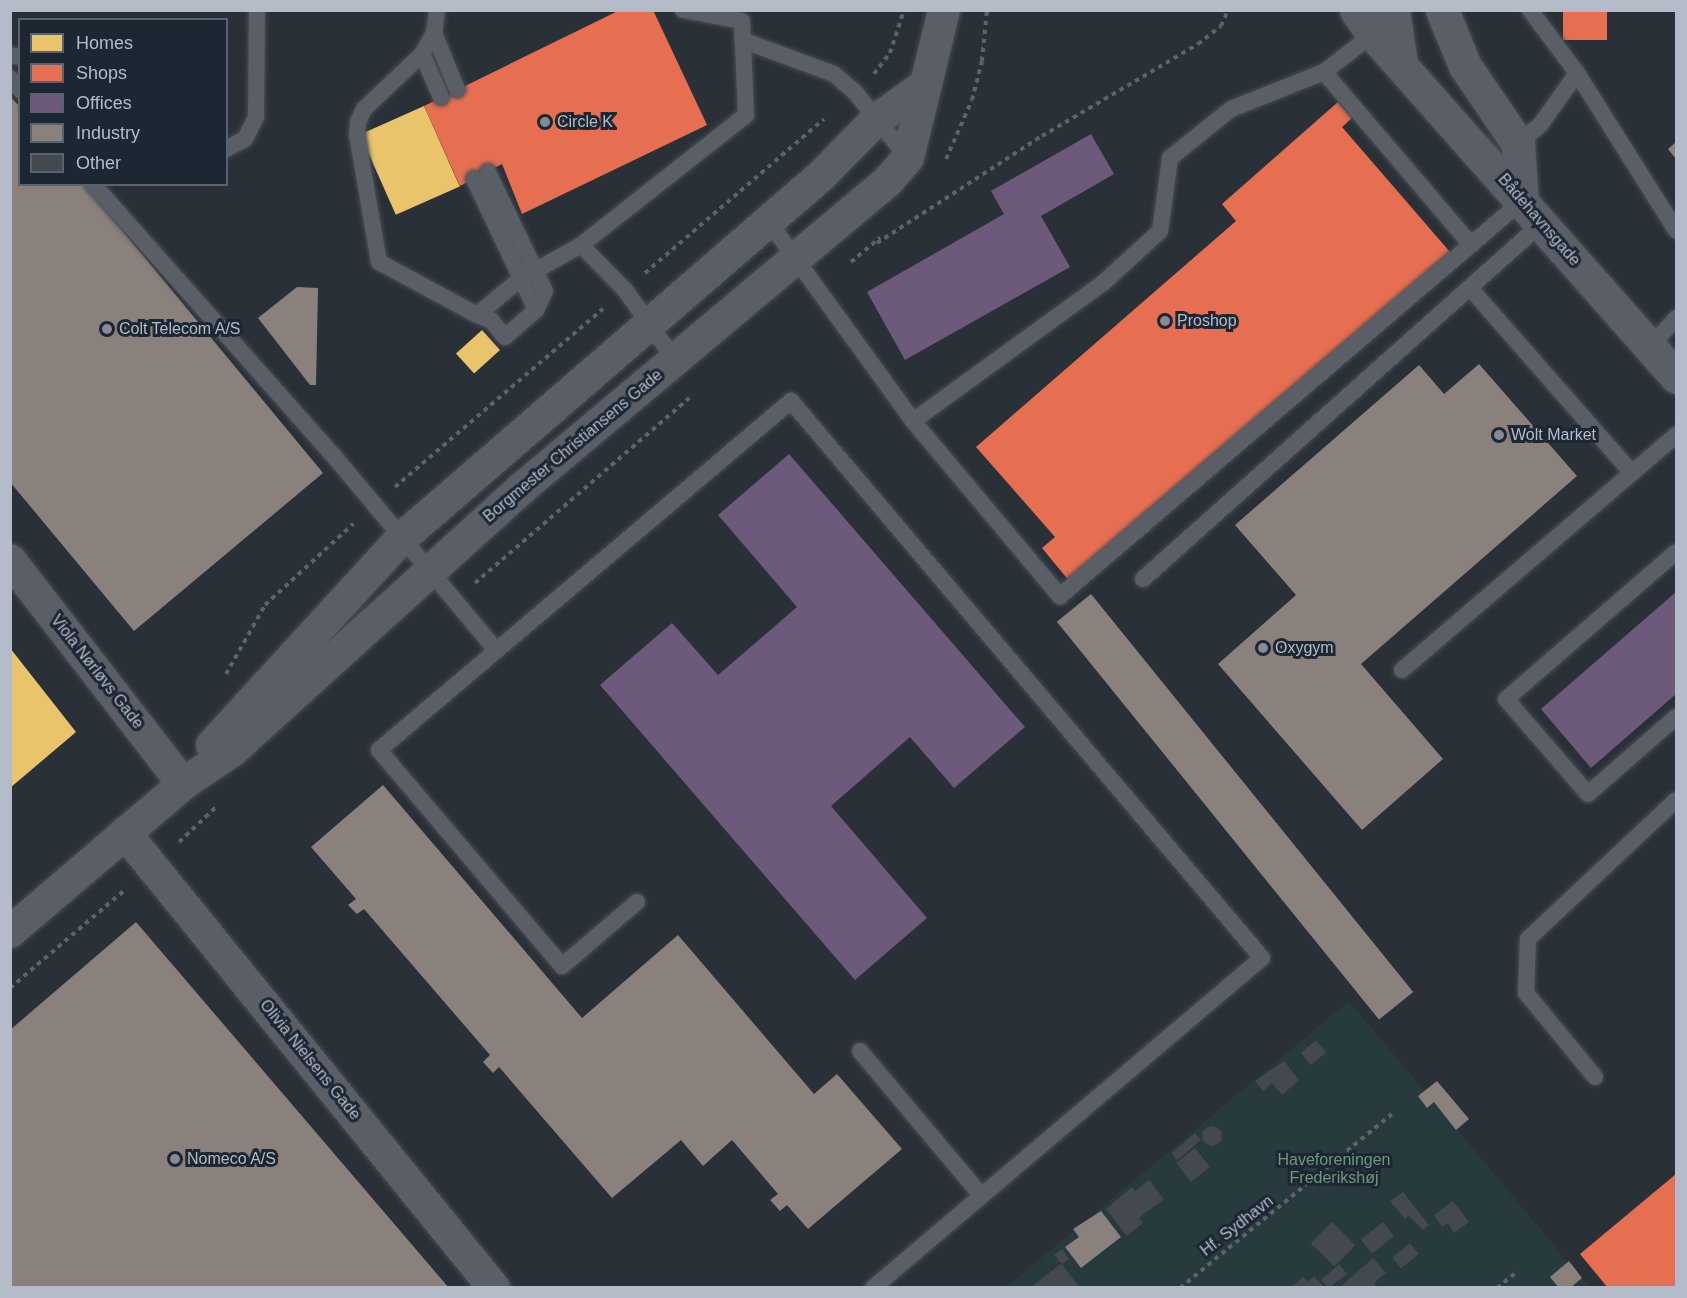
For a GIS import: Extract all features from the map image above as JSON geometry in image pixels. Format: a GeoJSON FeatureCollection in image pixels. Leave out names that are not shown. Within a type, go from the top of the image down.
{"type":"FeatureCollection","features":[{"type":"Feature","properties":{"kind":"street","name":"Borgmester Christiansens Gade"},"geometry":{"type":"LineString","coordinates":[[10,932],[183,784],[232,751],[427,571],[675,360],[870,199],[908,158],[925,85],[937,52],[944,10]]}},
{"type":"Feature","properties":{"kind":"street"},"geometry":{"type":"LineString","coordinates":[[1442,10],[1465,66],[1518,144],[1532,212]]}},
{"type":"Feature","properties":{"kind":"street","name":"Bådehavnsgade"},"geometry":{"type":"LineString","coordinates":[[1374,18],[1401,63],[1677,377]]}},
{"type":"Feature","properties":{"kind":"street","name":"Borgmester Christiansens Gade"},"geometry":{"type":"LineString","coordinates":[[183,784],[221,734],[401,539],[768,222],[875,122],[925,85]]}},
{"type":"Feature","properties":{"kind":"street","name":"Viola Nørløvs Gade"},"geometry":{"type":"LineString","coordinates":[[10,560],[183,784]]}},
{"type":"Feature","properties":{"kind":"street","name":"Olivia Nielsens Gade"},"geometry":{"type":"LineString","coordinates":[[125,833],[494,1287]]}},
{"type":"Feature","properties":{"kind":"lane"},"geometry":{"type":"LineString","coordinates":[[228,149],[245,139],[256,117],[257,10]]}},
{"type":"Feature","properties":{"kind":"lane"},"geometry":{"type":"LineString","coordinates":[[437,10],[434,33],[422,54],[364,109],[358,122],[357,135],[379,262],[477,315],[492,320],[505,337],[536,310],[545,291],[526,276],[481,175]]}},
{"type":"Feature","properties":{"kind":"lane"},"geometry":{"type":"LineString","coordinates":[[477,315],[526,276],[581,245],[746,115],[742,21],[683,10]]}},
{"type":"Feature","properties":{"kind":"lane"},"geometry":{"type":"LineString","coordinates":[[1530,10],[1577,73],[1677,230]]}},
{"type":"Feature","properties":{"kind":"lane"},"geometry":{"type":"LineString","coordinates":[[913,421],[1103,283],[1160,231],[1170,158],[1231,109],[1324,72],[1374,18]]}},
{"type":"Feature","properties":{"kind":"lane"},"geometry":{"type":"LineString","coordinates":[[434,33],[457,89]]}},
{"type":"Feature","properties":{"kind":"lane"},"geometry":{"type":"LineString","coordinates":[[742,40],[834,74],[855,92],[875,122],[908,158]]}},
{"type":"Feature","properties":{"kind":"lane"},"geometry":{"type":"LineString","coordinates":[[422,54],[441,97]]}},
{"type":"Feature","properties":{"kind":"lane"},"geometry":{"type":"LineString","coordinates":[[1324,72],[1471,245]]}},
{"type":"Feature","properties":{"kind":"lane"},"geometry":{"type":"LineString","coordinates":[[1492,167],[1541,124],[1577,73]]}},
{"type":"Feature","properties":{"kind":"lane"},"geometry":{"type":"LineString","coordinates":[[95,186],[333,455],[427,571],[496,650]]}},
{"type":"Feature","properties":{"kind":"lane"},"geometry":{"type":"LineString","coordinates":[[768,222],[913,421],[1060,597],[1471,245],[1532,212]]}},
{"type":"Feature","properties":{"kind":"lane"},"geometry":{"type":"LineString","coordinates":[[1143,579],[1470,288],[1532,212]]}},
{"type":"Feature","properties":{"kind":"lane"},"geometry":{"type":"LineString","coordinates":[[581,245],[625,290],[675,360]]}},
{"type":"Feature","properties":{"kind":"lane"},"geometry":{"type":"LineString","coordinates":[[1470,288],[1632,473]]}},
{"type":"Feature","properties":{"kind":"lane"},"geometry":{"type":"LineString","coordinates":[[1650,347],[1677,318]]}},
{"type":"Feature","properties":{"kind":"lane"},"geometry":{"type":"LineString","coordinates":[[637,902],[562,966],[379,750],[791,400],[1262,958],[873,1287]]}},
{"type":"Feature","properties":{"kind":"lane"},"geometry":{"type":"LineString","coordinates":[[1402,670],[1677,435]]}},
{"type":"Feature","properties":{"kind":"lane"},"geometry":{"type":"LineString","coordinates":[[1677,552],[1506,699],[1588,794],[1677,717]]}},
{"type":"Feature","properties":{"kind":"lane"},"geometry":{"type":"LineString","coordinates":[[1594,1077],[1526,993],[1528,939],[1677,800]]}},
{"type":"Feature","properties":{"kind":"lane"},"geometry":{"type":"LineString","coordinates":[[860,1051],[981,1195]]}},
{"type":"Feature","properties":{"kind":"path"},"geometry":{"type":"LineString","coordinates":[[869,249],[1042,136],[1198,44],[1221,26],[1228,10]]}},
{"type":"Feature","properties":{"kind":"path","name":"Hf. Sydhavn"},"geometry":{"type":"LineString","coordinates":[[1180,1287],[1392,1114]]}},
{"type":"Feature","properties":{"kind":"path"},"geometry":{"type":"LineString","coordinates":[[1497,1287],[1518,1271]]}},
{"type":"Feature","properties":{"kind":"green space","name":"Haveforeningen Frederikshøj"},"geometry":{"type":"Polygon","coordinates":[[[1349,1001],[1589,1287],[1005,1288],[1349,1001]]]}},
{"type":"Feature","properties":{"kind":"building: Homes"},"geometry":{"type":"Polygon","coordinates":[[[424,106],[460,186],[396,215],[360,134],[424,106]]]}},
{"type":"Feature","properties":{"kind":"building: Homes"},"geometry":{"type":"Polygon","coordinates":[[[482,330],[500,350],[474,373],[456,353],[482,330]]]}},
{"type":"Feature","properties":{"kind":"building: Homes"},"geometry":{"type":"Polygon","coordinates":[[[10,648],[76,732],[10,788],[10,648]]]}},
{"type":"Feature","properties":{"kind":"building: Shops"},"geometry":{"type":"Polygon","coordinates":[[[620,10],[653,10],[707,125],[522,214],[502,164],[460,186],[424,106],[620,10]]]}},
{"type":"Feature","properties":{"kind":"building: Shops"},"geometry":{"type":"Polygon","coordinates":[[[1563,10],[1607,10],[1607,40],[1563,40],[1563,10]]]}},
{"type":"Feature","properties":{"kind":"building: Shops"},"geometry":{"type":"Polygon","coordinates":[[[1338,102],[1352,118],[1342,127],[1450,252],[1070,582],[1042,548],[1055,537],[976,447],[1236,221],[1222,204],[1338,102]]]}},
{"type":"Feature","properties":{"kind":"building: Shops"},"geometry":{"type":"Polygon","coordinates":[[[1676,1174],[1676,1288],[1608,1288],[1580,1254],[1676,1174]]]}},
{"type":"Feature","properties":{"kind":"building: Offices"},"geometry":{"type":"Polygon","coordinates":[[[1091,134],[1114,174],[1041,216],[1070,267],[905,360],[867,292],[1004,214],[991,191],[1091,134]]]}},
{"type":"Feature","properties":{"kind":"building: Offices"},"geometry":{"type":"Polygon","coordinates":[[[789,454],[1025,727],[954,788],[910,737],[831,806],[927,918],[855,980],[600,685],[672,623],[718,675],[797,607],[718,515],[789,454]]]}},
{"type":"Feature","properties":{"kind":"building: Offices"},"geometry":{"type":"Polygon","coordinates":[[[1676,592],[1676,694],[1591,768],[1541,709],[1676,592]]]}},
{"type":"Feature","properties":{"kind":"building: Industry","name":"Colt Telecom A/S"},"geometry":{"type":"Polygon","coordinates":[[[10,96],[18,105],[18,186],[86,186],[323,473],[134,631],[10,482],[10,96]]]}},
{"type":"Feature","properties":{"kind":"building: Industry"},"geometry":{"type":"Polygon","coordinates":[[[1676,142],[1676,159],[1668,149],[1676,142]]]}},
{"type":"Feature","properties":{"kind":"building: Industry"},"geometry":{"type":"Polygon","coordinates":[[[297,287],[318,288],[316,385],[310,385],[258,318],[297,287]]]}},
{"type":"Feature","properties":{"kind":"building: Industry"},"geometry":{"type":"Polygon","coordinates":[[[1479,364],[1577,476],[1361,664],[1443,759],[1362,830],[1218,664],[1296,595],[1235,525],[1419,365],[1444,394],[1479,364]]]}},
{"type":"Feature","properties":{"kind":"building: Industry"},"geometry":{"type":"Polygon","coordinates":[[[1091,594],[1413,992],[1379,1020],[1057,622],[1091,594]]]}},
{"type":"Feature","properties":{"kind":"building: Industry"},"geometry":{"type":"Polygon","coordinates":[[[383,785],[582,1018],[678,935],[814,1094],[837,1074],[902,1149],[808,1229],[787,1205],[780,1211],[770,1200],[778,1194],[732,1140],[703,1166],[681,1140],[612,1198],[499,1067],[493,1073],[483,1062],[490,1055],[364,909],[357,914],[348,905],[356,899],[311,847],[383,785]]]}},
{"type":"Feature","properties":{"kind":"building: Industry","name":"Nomeco A/S"},"geometry":{"type":"Polygon","coordinates":[[[136,922],[449,1288],[10,1288],[10,1030],[136,922]]]}},
{"type":"Feature","properties":{"kind":"building: Industry"},"geometry":{"type":"Polygon","coordinates":[[[1437,1081],[1469,1119],[1456,1130],[1434,1102],[1427,1108],[1418,1096],[1437,1081]]]}},
{"type":"Feature","properties":{"kind":"building: Industry"},"geometry":{"type":"Polygon","coordinates":[[[1101,1211],[1121,1237],[1081,1268],[1065,1247],[1079,1237],[1073,1229],[1101,1211]]]}},
{"type":"Feature","properties":{"kind":"building: Industry"},"geometry":{"type":"Polygon","coordinates":[[[1569,1261],[1582,1278],[1570,1288],[1559,1288],[1550,1277],[1569,1261]]]}},
{"type":"Feature","properties":{"kind":"building: Other"},"geometry":{"type":"Polygon","coordinates":[[[1316,1040],[1326,1052],[1311,1065],[1301,1053],[1316,1040]]]}},
{"type":"Feature","properties":{"kind":"building: Other"},"geometry":{"type":"Polygon","coordinates":[[[1284,1061],[1299,1080],[1282,1095],[1272,1083],[1263,1091],[1255,1081],[1284,1061]]]}},
{"type":"Feature","properties":{"kind":"building: Other"},"geometry":{"type":"Polygon","coordinates":[[[1208,1126],[1216,1126],[1222,1132],[1222,1140],[1216,1146],[1208,1146],[1202,1140],[1202,1132],[1208,1126]]]}},
{"type":"Feature","properties":{"kind":"building: Other"},"geometry":{"type":"Polygon","coordinates":[[[1195,1133],[1201,1140],[1178,1160],[1172,1153],[1195,1133]]]}},
{"type":"Feature","properties":{"kind":"building: Other"},"geometry":{"type":"Polygon","coordinates":[[[1195,1148],[1210,1167],[1191,1182],[1176,1163],[1195,1148]]]}},
{"type":"Feature","properties":{"kind":"building: Other"},"geometry":{"type":"Polygon","coordinates":[[[1149,1180],[1164,1199],[1139,1218],[1143,1223],[1127,1236],[1106,1209],[1132,1187],[1135,1191],[1149,1180]]]}},
{"type":"Feature","properties":{"kind":"building: Other"},"geometry":{"type":"Polygon","coordinates":[[[1403,1192],[1429,1225],[1423,1230],[1409,1216],[1405,1219],[1390,1201],[1403,1192]]]}},
{"type":"Feature","properties":{"kind":"building: Other"},"geometry":{"type":"Polygon","coordinates":[[[1453,1201],[1469,1222],[1454,1233],[1448,1223],[1442,1227],[1434,1215],[1453,1201]]]}},
{"type":"Feature","properties":{"kind":"building: Other"},"geometry":{"type":"Polygon","coordinates":[[[1332,1222],[1355,1245],[1334,1267],[1311,1243],[1332,1222]]]}},
{"type":"Feature","properties":{"kind":"building: Other"},"geometry":{"type":"Polygon","coordinates":[[[1383,1222],[1394,1236],[1372,1253],[1361,1239],[1383,1222]]]}},
{"type":"Feature","properties":{"kind":"building: Other"},"geometry":{"type":"Polygon","coordinates":[[[1410,1243],[1419,1254],[1401,1268],[1392,1257],[1410,1243]]]}},
{"type":"Feature","properties":{"kind":"building: Other"},"geometry":{"type":"Polygon","coordinates":[[[1062,1249],[1069,1259],[1062,1264],[1054,1255],[1062,1249]]]}},
{"type":"Feature","properties":{"kind":"building: Other"},"geometry":{"type":"Polygon","coordinates":[[[1373,1258],[1386,1273],[1375,1282],[1376,1288],[1339,1288],[1373,1258]]]}},
{"type":"Feature","properties":{"kind":"building: Other"},"geometry":{"type":"Polygon","coordinates":[[[1062,1264],[1080,1288],[1030,1288],[1059,1265],[1062,1264]]]}},
{"type":"Feature","properties":{"kind":"building: Other"},"geometry":{"type":"Polygon","coordinates":[[[1339,1264],[1347,1274],[1328,1288],[1321,1280],[1339,1264]]]}},
{"type":"Feature","properties":{"kind":"building: Other"},"geometry":{"type":"Polygon","coordinates":[[[1303,1276],[1308,1282],[1314,1276],[1323,1286],[1292,1288],[1303,1276]]]}},
{"type":"Feature","properties":{"kind":"place","name":"Circle K"},"geometry":{"type":"Point","coordinates":[545,122]}},
{"type":"Feature","properties":{"kind":"place","name":"Proshop"},"geometry":{"type":"Point","coordinates":[1165,321]}},
{"type":"Feature","properties":{"kind":"place","name":"Colt Telecom A/S"},"geometry":{"type":"Point","coordinates":[107,329]}},
{"type":"Feature","properties":{"kind":"place","name":"Wolt Market"},"geometry":{"type":"Point","coordinates":[1499,435]}},
{"type":"Feature","properties":{"kind":"place","name":"Oxygym"},"geometry":{"type":"Point","coordinates":[1263,648]}},
{"type":"Feature","properties":{"kind":"place","name":"Nomeco A/S"},"geometry":{"type":"Point","coordinates":[175,1159]}}]}
